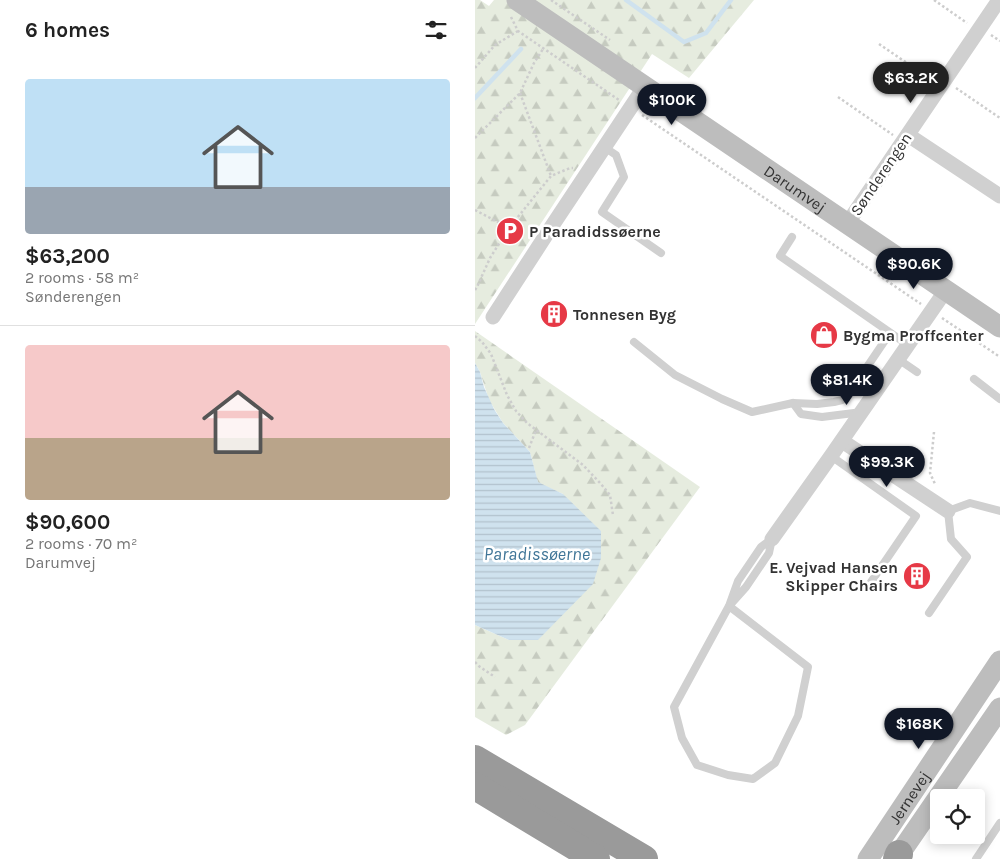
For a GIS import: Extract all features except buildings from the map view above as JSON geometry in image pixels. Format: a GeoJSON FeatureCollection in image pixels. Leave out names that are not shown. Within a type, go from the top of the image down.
{"type":"FeatureCollection","features":[{"type":"Feature","properties":{"kind":"highway"},"geometry":{"type":"LineString","coordinates":[[475,759],[644,859]]}},
{"type":"Feature","properties":{"kind":"highway"},"geometry":{"type":"LineString","coordinates":[[475,786],[597,859]]}},
{"type":"Feature","properties":{"kind":"street","name":"Sønderengen"},"geometry":{"type":"LineString","coordinates":[[847,224],[999,0]]}},
{"type":"Feature","properties":{"kind":"street","name":"Darumvej"},"geometry":{"type":"LineString","coordinates":[[514,7],[645,86],[1000,327]]}},
{"type":"Feature","properties":{"kind":"street"},"geometry":{"type":"LineString","coordinates":[[493,317],[645,86]]}},
{"type":"Feature","properties":{"kind":"street"},"geometry":{"type":"LineString","coordinates":[[906,139],[1000,196]]}},
{"type":"Feature","properties":{"kind":"street"},"geometry":{"type":"LineString","coordinates":[[772,539],[946,290]]}},
{"type":"Feature","properties":{"kind":"street"},"geometry":{"type":"LineString","coordinates":[[842,441],[947,511]]}},
{"type":"Feature","properties":{"kind":"street","name":"Jernevej"},"geometry":{"type":"LineString","coordinates":[[867,859],[1000,661]]}},
{"type":"Feature","properties":{"kind":"street","name":"Jernevej"},"geometry":{"type":"LineString","coordinates":[[897,857],[1000,708]]}},
{"type":"Feature","properties":{"kind":"lane"},"geometry":{"type":"LineString","coordinates":[[604,147],[616,155],[624,177],[602,212],[661,254]]}},
{"type":"Feature","properties":{"kind":"lane"},"geometry":{"type":"LineString","coordinates":[[792,237],[780,256],[908,345]]}},
{"type":"Feature","properties":{"kind":"lane"},"geometry":{"type":"LineString","coordinates":[[634,342],[675,375],[752,412],[793,403],[817,404],[842,400],[848,395],[890,333]]}},
{"type":"Feature","properties":{"kind":"lane"},"geometry":{"type":"LineString","coordinates":[[898,359],[917,372]]}},
{"type":"Feature","properties":{"kind":"lane"},"geometry":{"type":"LineString","coordinates":[[974,379],[1000,399]]}},
{"type":"Feature","properties":{"kind":"lane"},"geometry":{"type":"LineString","coordinates":[[793,403],[801,414],[822,417],[862,412]]}},
{"type":"Feature","properties":{"kind":"lane"},"geometry":{"type":"LineString","coordinates":[[831,456],[916,516],[871,582]]}},
{"type":"Feature","properties":{"kind":"lane"},"geometry":{"type":"LineString","coordinates":[[929,613],[967,557],[951,539],[947,511],[970,503],[1000,511]]}},
{"type":"Feature","properties":{"kind":"lane"},"geometry":{"type":"LineString","coordinates":[[729,606],[808,668],[798,716],[775,763],[753,780],[697,765],[682,738],[674,707],[729,606],[738,581],[761,547],[772,539]]}},
{"type":"Feature","properties":{"kind":"lane"},"geometry":{"type":"LineString","coordinates":[[976,859],[1000,823]]}},
{"type":"Feature","properties":{"kind":"path"},"geometry":{"type":"LineString","coordinates":[[933,0],[978,31]]}},
{"type":"Feature","properties":{"kind":"path"},"geometry":{"type":"LineString","coordinates":[[514,7],[518,31],[1000,357]]}},
{"type":"Feature","properties":{"kind":"path"},"geometry":{"type":"LineString","coordinates":[[475,68],[495,45],[518,31]]}},
{"type":"Feature","properties":{"kind":"path"},"geometry":{"type":"LineString","coordinates":[[879,44],[1000,118]]}},
{"type":"Feature","properties":{"kind":"path"},"geometry":{"type":"LineString","coordinates":[[475,138],[520,93],[543,49]]}},
{"type":"Feature","properties":{"kind":"path"},"geometry":{"type":"LineString","coordinates":[[520,93],[551,176]]}},
{"type":"Feature","properties":{"kind":"path"},"geometry":{"type":"LineString","coordinates":[[838,97],[906,139]]}},
{"type":"Feature","properties":{"kind":"path"},"geometry":{"type":"LineString","coordinates":[[475,290],[490,258],[509,228],[551,176],[570,168],[590,169]]}},
{"type":"Feature","properties":{"kind":"path"},"geometry":{"type":"LineString","coordinates":[[475,210],[509,228]]}},
{"type":"Feature","properties":{"kind":"path"},"geometry":{"type":"LineString","coordinates":[[475,336],[491,354],[507,395],[516,411],[536,430],[583,465],[601,484],[610,495],[613,515]]}},
{"type":"Feature","properties":{"kind":"path"},"geometry":{"type":"LineString","coordinates":[[529,448],[536,430]]}},
{"type":"Feature","properties":{"kind":"path"},"geometry":{"type":"LineString","coordinates":[[934,432],[930,473],[947,511]]}},
{"type":"Feature","properties":{"kind":"path"},"geometry":{"type":"LineString","coordinates":[[475,662],[495,677]]}},
{"type":"Feature","properties":{"kind":"green space"},"geometry":{"type":"Polygon","coordinates":[[[475,0],[480,0],[489,6],[494,0],[754,0],[689,78],[652,54],[475,324],[475,0]]]}},
{"type":"Feature","properties":{"kind":"green space"},"geometry":{"type":"Polygon","coordinates":[[[475,331],[700,487],[525,725],[506,735],[475,717],[475,625],[509,640],[563,494],[538,483],[530,452],[503,423],[489,400],[475,363],[475,331]]]}},
{"type":"Feature","properties":{"kind":"water","name":"Paradissøerne"},"geometry":{"type":"Polygon","coordinates":[[[475,363],[494,409],[503,423],[530,452],[538,482],[563,494],[601,531],[601,558],[593,584],[538,640],[509,640],[475,625],[475,363]]]}},
{"type":"Feature","properties":{"kind":"waterway"},"geometry":{"type":"LineString","coordinates":[[626,0],[684,42],[706,33],[731,0]]}},
{"type":"Feature","properties":{"kind":"waterway"},"geometry":{"type":"LineString","coordinates":[[475,98],[521,49]]}},
{"type":"Feature","properties":{"kind":"place","name":"P Paradidssøerne"},"geometry":{"type":"Point","coordinates":[510,231]}},
{"type":"Feature","properties":{"kind":"place","name":"Tonnesen Byg"},"geometry":{"type":"Point","coordinates":[554,314]}},
{"type":"Feature","properties":{"kind":"place","name":"Bygma Proffcenter"},"geometry":{"type":"Point","coordinates":[824,335]}},
{"type":"Feature","properties":{"kind":"place","name":"E. Vejvad Hansen Skipper Chairs"},"geometry":{"type":"Point","coordinates":[917,576]}}]}
